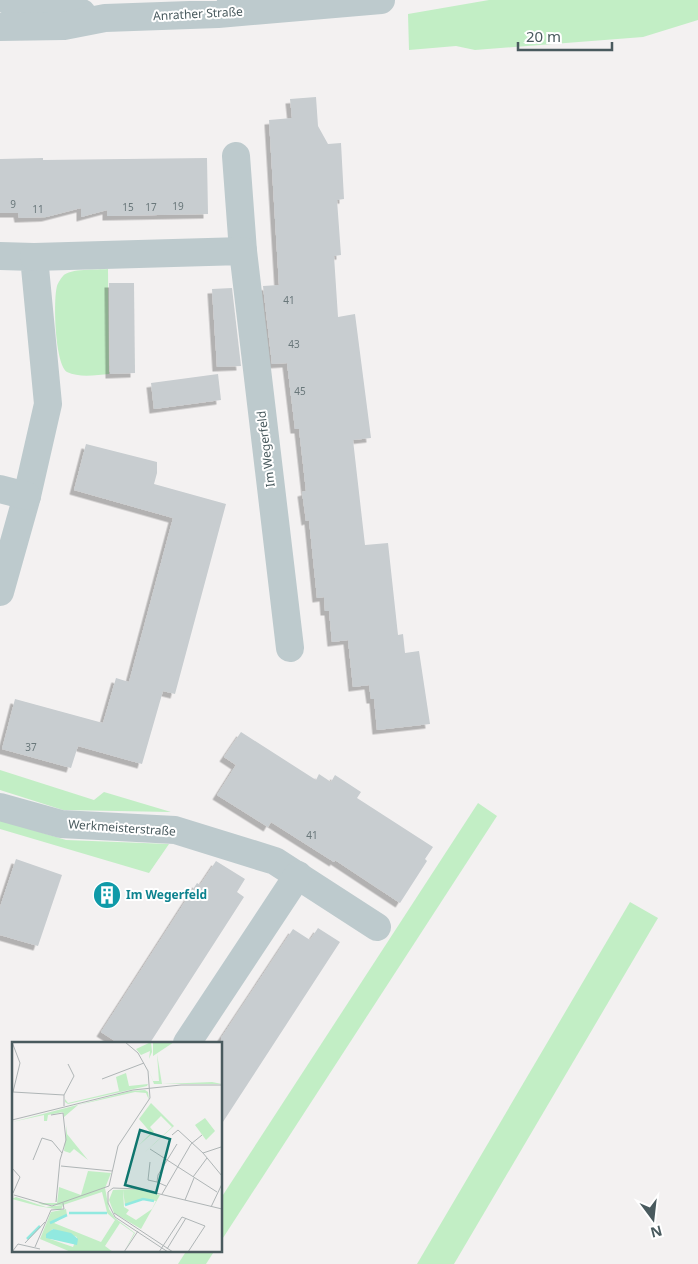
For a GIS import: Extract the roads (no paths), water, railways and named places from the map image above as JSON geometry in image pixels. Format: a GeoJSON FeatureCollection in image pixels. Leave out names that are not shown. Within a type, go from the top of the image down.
{"type":"FeatureCollection","features":[{"type":"Feature","properties":{"kind":"street","name":"Anrather Straße"},"geometry":{"type":"LineString","coordinates":[[7,0],[105,18]]}},
{"type":"Feature","properties":{"kind":"street","name":"Anrather Straße"},"geometry":{"type":"LineString","coordinates":[[0,27],[64,26],[105,18],[218,14],[380,0]]}},
{"type":"Feature","properties":{"kind":"street","name":"Im Wegerfeld"},"geometry":{"type":"LineString","coordinates":[[236,156],[243,251],[290,648]]}},
{"type":"Feature","properties":{"kind":"street"},"geometry":{"type":"LineString","coordinates":[[0,256],[34,257],[243,251]]}},
{"type":"Feature","properties":{"kind":"street"},"geometry":{"type":"LineString","coordinates":[[0,592],[27,496],[48,404],[34,257]]}},
{"type":"Feature","properties":{"kind":"street"},"geometry":{"type":"LineString","coordinates":[[0,489],[27,496]]}},
{"type":"Feature","properties":{"kind":"street","name":"Werkmeisterstraße"},"geometry":{"type":"LineString","coordinates":[[0,807],[60,824],[176,830],[275,861],[378,927]]}},
{"type":"Feature","properties":{"kind":"street"},"geometry":{"type":"LineString","coordinates":[[188,1042],[298,875]]}},
{"type":"Feature","properties":{"kind":"place","name":"Im Wegerfeld"},"geometry":{"type":"Point","coordinates":[107,895]}}]}
